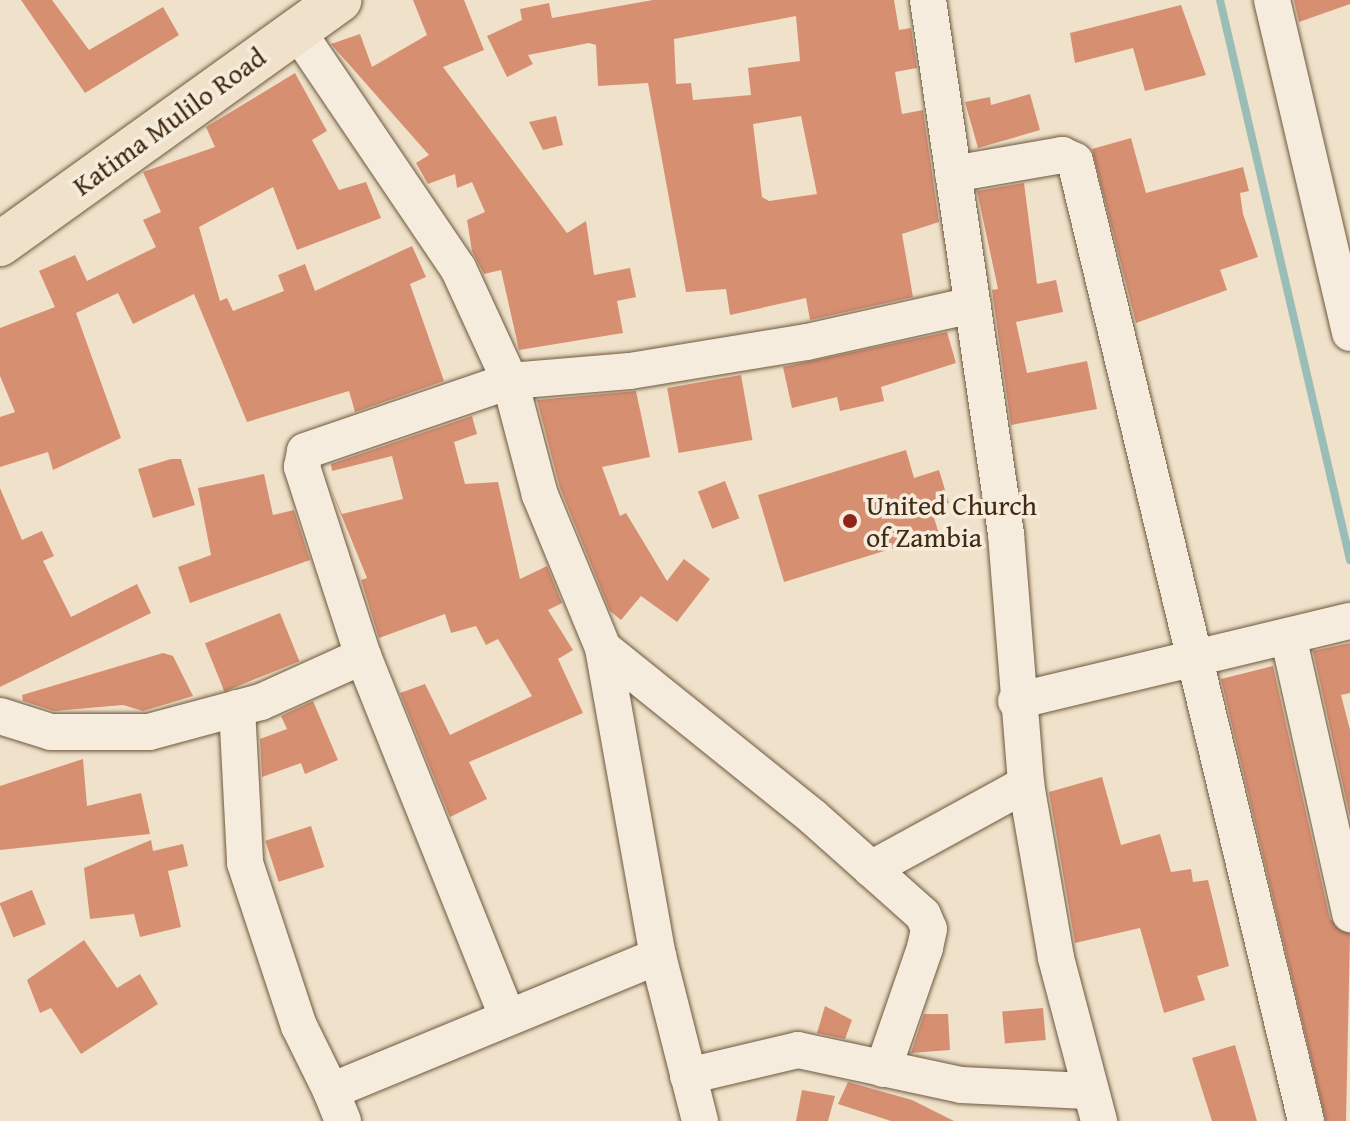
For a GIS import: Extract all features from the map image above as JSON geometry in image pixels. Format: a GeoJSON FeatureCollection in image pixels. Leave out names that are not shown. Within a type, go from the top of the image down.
{"type":"FeatureCollection","features":[{"type":"Feature","properties":{"kind":"main road","name":"Katima Mulilo Road"},"geometry":{"type":"LineString","coordinates":[[0,244],[339,0]]}},
{"type":"Feature","properties":{"kind":"street"},"geometry":{"type":"LineString","coordinates":[[688,1076],[798,1050],[1072,1106],[1016,701],[1006,534],[928,0]]}},
{"type":"Feature","properties":{"kind":"street"},"geometry":{"type":"LineString","coordinates":[[1272,0],[1350,333]]}},
{"type":"Feature","properties":{"kind":"street"},"geometry":{"type":"LineString","coordinates":[[296,29],[458,268],[510,381],[540,495],[603,648],[658,956],[700,1121]]}},
{"type":"Feature","properties":{"kind":"street"},"geometry":{"type":"LineString","coordinates":[[953,174],[1062,155],[1075,161],[1306,1121]]}},
{"type":"Feature","properties":{"kind":"street"},"geometry":{"type":"LineString","coordinates":[[507,1016],[363,656],[302,467],[305,451],[510,381],[792,344],[973,305]]}},
{"type":"Feature","properties":{"kind":"street"},"geometry":{"type":"LineString","coordinates":[[1016,701],[1289,640],[1350,621]]}},
{"type":"Feature","properties":{"kind":"street"},"geometry":{"type":"LineString","coordinates":[[1289,640],[1350,914]]}},
{"type":"Feature","properties":{"kind":"street"},"geometry":{"type":"LineString","coordinates":[[603,648],[871,869],[929,929],[883,1069]]}},
{"type":"Feature","properties":{"kind":"street"},"geometry":{"type":"LineString","coordinates":[[0,716],[51,732],[149,732],[237,708],[363,656]]}},
{"type":"Feature","properties":{"kind":"street"},"geometry":{"type":"LineString","coordinates":[[237,708],[245,863],[299,1026],[337,1106],[507,1016],[658,956]]}},
{"type":"Feature","properties":{"kind":"street"},"geometry":{"type":"LineString","coordinates":[[871,869],[1026,784]]}},
{"type":"Feature","properties":{"kind":"building"},"geometry":{"type":"Polygon","coordinates":[[[21,0],[52,0],[89,50],[163,7],[179,35],[85,93],[21,0]]]}},
{"type":"Feature","properties":{"kind":"building"},"geometry":{"type":"Polygon","coordinates":[[[413,0],[464,0],[484,50],[443,67],[567,233],[586,221],[594,275],[630,268],[636,297],[617,301],[623,333],[519,350],[501,270],[484,274],[472,251],[467,220],[485,212],[472,182],[457,188],[455,174],[428,184],[416,163],[429,155],[331,44],[360,34],[372,67],[427,35],[413,0]]]}},
{"type":"Feature","properties":{"kind":"building"},"geometry":{"type":"Polygon","coordinates":[[[653,0],[894,0],[899,30],[911,28],[917,68],[895,72],[902,114],[923,110],[939,222],[902,234],[913,297],[810,320],[806,298],[730,315],[726,289],[686,292],[648,83],[598,86],[596,45],[589,43],[528,55],[533,64],[507,77],[487,36],[522,20],[520,9],[549,3],[552,18],[653,0]],[[796,16],[674,39],[676,84],[691,83],[693,100],[751,95],[748,68],[800,61],[796,16]],[[801,116],[753,124],[762,197],[769,201],[817,194],[801,116]]]}},
{"type":"Feature","properties":{"kind":"building"},"geometry":{"type":"Polygon","coordinates":[[[1294,0],[1350,0],[1350,4],[1299,22],[1294,0]]]}},
{"type":"Feature","properties":{"kind":"building"},"geometry":{"type":"Polygon","coordinates":[[[1181,5],[1206,75],[1145,91],[1133,48],[1075,63],[1070,33],[1181,5]]]}},
{"type":"Feature","properties":{"kind":"building"},"geometry":{"type":"Polygon","coordinates":[[[295,73],[327,131],[312,140],[339,190],[366,182],[381,218],[297,250],[273,187],[199,227],[220,301],[227,298],[233,311],[284,291],[278,275],[305,264],[315,291],[412,246],[426,277],[410,284],[444,381],[355,412],[349,391],[247,422],[194,294],[133,324],[118,293],[76,313],[121,438],[53,470],[48,452],[0,467],[0,417],[15,412],[0,376],[0,328],[55,307],[39,271],[75,255],[87,281],[156,247],[143,220],[161,212],[143,172],[215,147],[206,127],[295,73]]]}},
{"type":"Feature","properties":{"kind":"building"},"geometry":{"type":"Polygon","coordinates":[[[1030,94],[1040,130],[978,148],[965,102],[990,97],[991,105],[1030,94]]]}},
{"type":"Feature","properties":{"kind":"building"},"geometry":{"type":"Polygon","coordinates":[[[556,116],[563,145],[543,150],[529,122],[556,116]]]}},
{"type":"Feature","properties":{"kind":"building"},"geometry":{"type":"Polygon","coordinates":[[[1131,138],[1146,193],[1243,167],[1249,191],[1240,193],[1243,214],[1258,257],[1220,270],[1227,290],[1136,323],[1092,149],[1131,138]]]}},
{"type":"Feature","properties":{"kind":"building"},"geometry":{"type":"Polygon","coordinates":[[[1024,183],[1037,284],[1056,280],[1063,312],[1016,322],[1027,373],[1087,361],[1097,409],[1011,425],[992,290],[998,289],[977,191],[1024,183]]]}},
{"type":"Feature","properties":{"kind":"building"},"geometry":{"type":"Polygon","coordinates":[[[947,332],[956,363],[881,387],[884,401],[840,411],[837,397],[792,408],[783,367],[947,332]]]}},
{"type":"Feature","properties":{"kind":"building"},"geometry":{"type":"Polygon","coordinates":[[[741,375],[752,440],[679,453],[667,388],[741,375]]]}},
{"type":"Feature","properties":{"kind":"building"},"geometry":{"type":"Polygon","coordinates":[[[636,391],[650,457],[602,467],[620,516],[626,513],[667,581],[684,559],[710,579],[677,622],[641,596],[621,620],[610,611],[560,488],[537,400],[636,391]]]}},
{"type":"Feature","properties":{"kind":"building"},"geometry":{"type":"Polygon","coordinates":[[[472,416],[477,434],[454,442],[465,484],[498,482],[520,579],[547,566],[562,603],[548,610],[573,650],[558,659],[583,713],[469,762],[487,799],[450,817],[400,693],[425,684],[450,735],[532,696],[498,639],[486,645],[476,626],[451,633],[445,614],[379,638],[361,580],[367,578],[330,487],[342,514],[403,499],[392,456],[332,471],[331,464],[472,416]]]}},
{"type":"Feature","properties":{"kind":"building","name":"United Church of Zambia"},"geometry":{"type":"Polygon","coordinates":[[[906,450],[914,478],[939,470],[949,503],[931,508],[939,534],[784,582],[758,495],[906,450]]]}},
{"type":"Feature","properties":{"kind":"building"},"geometry":{"type":"Polygon","coordinates":[[[181,459],[195,505],[153,518],[138,469],[181,459]]]}},
{"type":"Feature","properties":{"kind":"building"},"geometry":{"type":"Polygon","coordinates":[[[264,474],[273,515],[294,510],[310,560],[190,603],[178,567],[211,555],[198,488],[264,474]]]}},
{"type":"Feature","properties":{"kind":"building"},"geometry":{"type":"Polygon","coordinates":[[[725,481],[739,518],[712,529],[698,491],[725,481]]]}},
{"type":"Feature","properties":{"kind":"building"},"geometry":{"type":"Polygon","coordinates":[[[0,488],[22,540],[42,531],[54,556],[43,561],[71,617],[137,584],[151,613],[0,687],[0,488]]]}},
{"type":"Feature","properties":{"kind":"building"},"geometry":{"type":"Polygon","coordinates":[[[280,613],[299,661],[224,692],[205,643],[280,613]]]}},
{"type":"Feature","properties":{"kind":"building"},"geometry":{"type":"Polygon","coordinates":[[[1350,643],[1350,693],[1341,695],[1350,730],[1350,817],[1313,651],[1350,643]]]}},
{"type":"Feature","properties":{"kind":"building"},"geometry":{"type":"Polygon","coordinates":[[[163,653],[173,656],[193,696],[143,711],[123,705],[54,711],[23,701],[22,695],[163,653]]]}},
{"type":"Feature","properties":{"kind":"building"},"geometry":{"type":"Polygon","coordinates":[[[1273,666],[1330,919],[1350,934],[1346,1121],[1326,1121],[1221,679],[1273,666]]]}},
{"type":"Feature","properties":{"kind":"building"},"geometry":{"type":"Polygon","coordinates":[[[313,701],[338,760],[305,774],[301,763],[262,777],[260,739],[287,729],[281,716],[313,701]]]}},
{"type":"Feature","properties":{"kind":"building"},"geometry":{"type":"Polygon","coordinates":[[[83,759],[87,806],[141,793],[150,834],[0,850],[0,786],[83,759]]]}},
{"type":"Feature","properties":{"kind":"building"},"geometry":{"type":"Polygon","coordinates":[[[1102,777],[1121,845],[1160,834],[1171,872],[1191,869],[1193,882],[1208,880],[1229,966],[1197,976],[1205,1000],[1164,1013],[1140,928],[1075,943],[1049,792],[1102,777]]]}},
{"type":"Feature","properties":{"kind":"building"},"geometry":{"type":"Polygon","coordinates":[[[311,826],[324,867],[279,882],[265,841],[311,826]]]}},
{"type":"Feature","properties":{"kind":"building"},"geometry":{"type":"Polygon","coordinates":[[[151,840],[153,851],[183,844],[188,866],[168,871],[181,927],[140,937],[134,914],[90,919],[84,868],[151,840]]]}},
{"type":"Feature","properties":{"kind":"building"},"geometry":{"type":"Polygon","coordinates":[[[32,890],[46,924],[13,937],[0,903],[32,890]]]}},
{"type":"Feature","properties":{"kind":"building"},"geometry":{"type":"Polygon","coordinates":[[[84,940],[117,988],[140,974],[158,1004],[81,1054],[51,1008],[40,1013],[27,980],[84,940]]]}},
{"type":"Feature","properties":{"kind":"building"},"geometry":{"type":"Polygon","coordinates":[[[825,1006],[852,1020],[845,1039],[817,1033],[825,1006]]]}},
{"type":"Feature","properties":{"kind":"building"},"geometry":{"type":"Polygon","coordinates":[[[1043,1008],[1046,1040],[1005,1043],[1002,1012],[1043,1008]]]}},
{"type":"Feature","properties":{"kind":"building"},"geometry":{"type":"Polygon","coordinates":[[[924,1014],[948,1014],[950,1050],[911,1053],[924,1014]]]}},
{"type":"Feature","properties":{"kind":"building"},"geometry":{"type":"Polygon","coordinates":[[[1235,1045],[1257,1121],[1212,1121],[1192,1058],[1235,1045]]]}},
{"type":"Feature","properties":{"kind":"building"},"geometry":{"type":"Polygon","coordinates":[[[848,1082],[912,1100],[954,1121],[891,1121],[838,1104],[848,1082]]]}},
{"type":"Feature","properties":{"kind":"building"},"geometry":{"type":"Polygon","coordinates":[[[802,1090],[835,1096],[828,1121],[796,1121],[802,1090]]]}},
{"type":"Feature","properties":{"kind":"waterway"},"geometry":{"type":"LineString","coordinates":[[1220,0],[1350,560]]}},
{"type":"Feature","properties":{"kind":"place","name":"United Church of Zambia"},"geometry":{"type":"Point","coordinates":[850,521]}}]}
